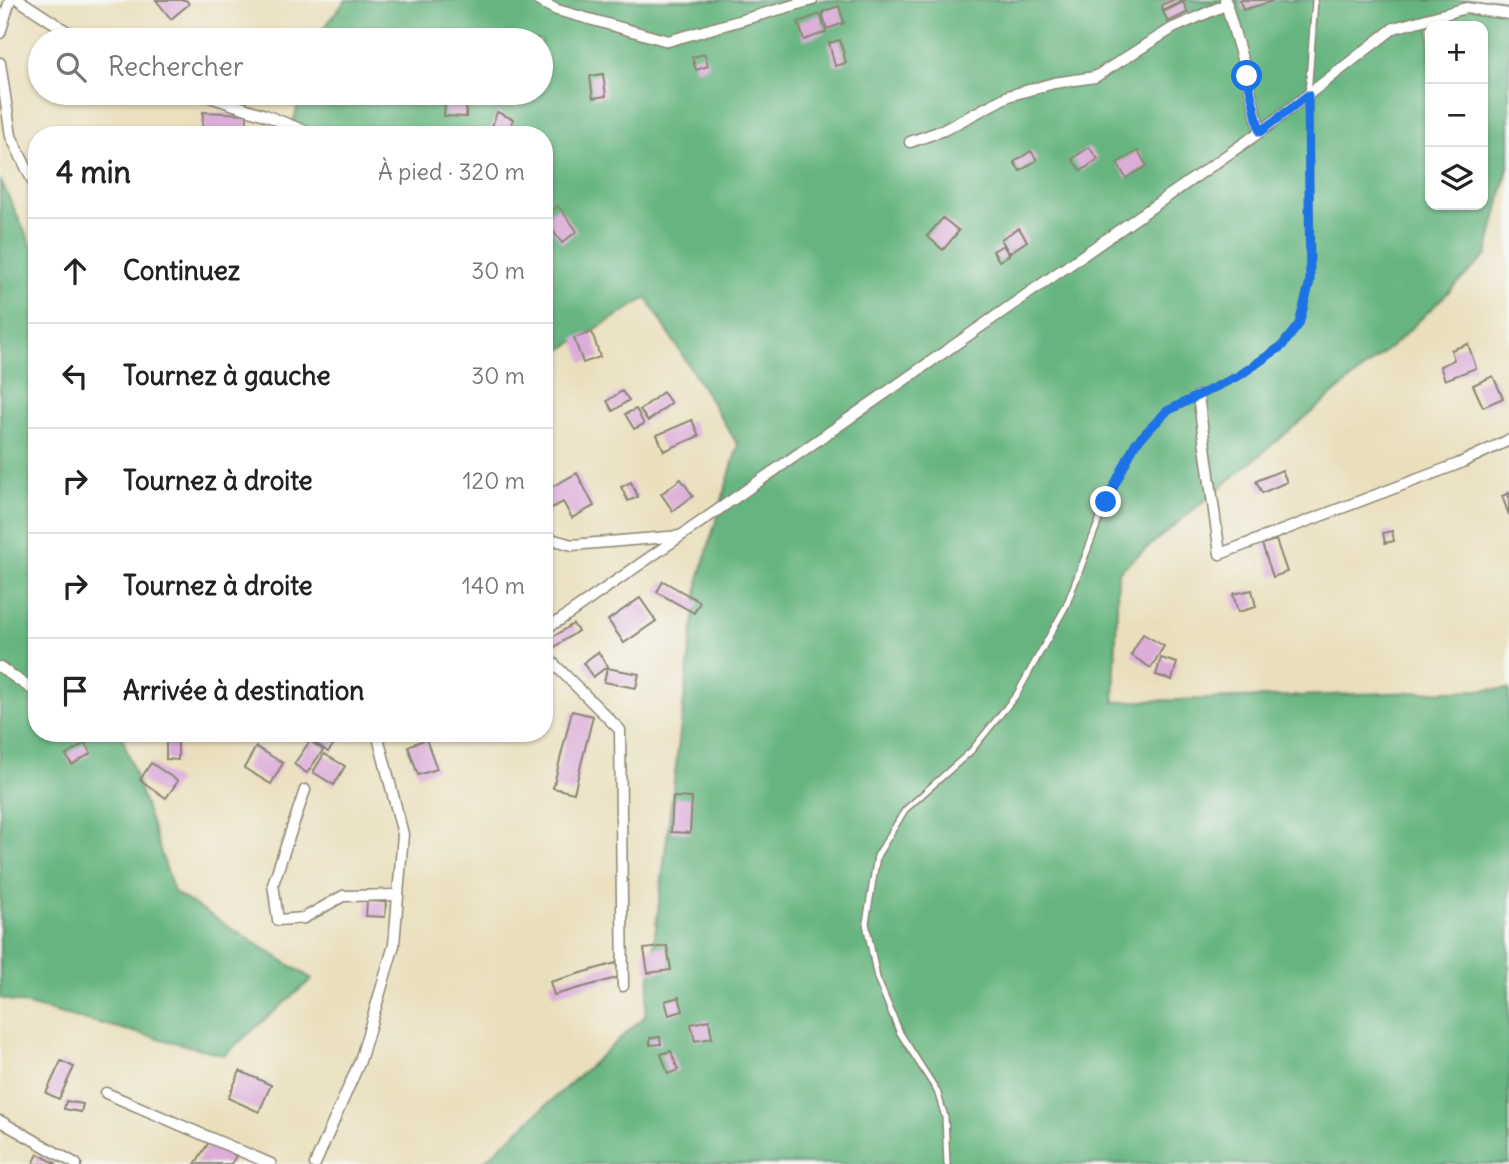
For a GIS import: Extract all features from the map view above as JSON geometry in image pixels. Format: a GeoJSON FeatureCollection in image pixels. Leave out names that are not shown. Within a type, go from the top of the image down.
{"type":"FeatureCollection","features":[{"type":"Feature","properties":{"kind":"street"},"geometry":{"type":"LineString","coordinates":[[0,33],[10,0]]}},
{"type":"Feature","properties":{"kind":"street"},"geometry":{"type":"LineString","coordinates":[[19,0],[62,28]]}},
{"type":"Feature","properties":{"kind":"street"},"geometry":{"type":"LineString","coordinates":[[537,0],[557,10],[668,41],[812,0]]}},
{"type":"Feature","properties":{"kind":"street"},"geometry":{"type":"LineString","coordinates":[[911,142],[944,130],[1008,96],[1054,83],[1095,77],[1173,28],[1226,2],[1260,132]]}},
{"type":"Feature","properties":{"kind":"street"},"geometry":{"type":"LineString","coordinates":[[553,624],[1260,132],[1394,27],[1466,8],[1509,14]]}},
{"type":"Feature","properties":{"kind":"street"},"geometry":{"type":"LineString","coordinates":[[0,63],[2,93],[11,136],[28,171]]}},
{"type":"Feature","properties":{"kind":"street"},"geometry":{"type":"LineString","coordinates":[[235,105],[292,126]]}},
{"type":"Feature","properties":{"kind":"street"},"geometry":{"type":"LineString","coordinates":[[1198,396],[1220,554],[1458,464],[1509,440]]}},
{"type":"Feature","properties":{"kind":"street"},"geometry":{"type":"LineString","coordinates":[[553,540],[572,545],[681,536]]}},
{"type":"Feature","properties":{"kind":"street"},"geometry":{"type":"LineString","coordinates":[[553,663],[620,730],[623,986]]}},
{"type":"Feature","properties":{"kind":"street"},"geometry":{"type":"LineString","coordinates":[[0,667],[28,687]]}},
{"type":"Feature","properties":{"kind":"street"},"geometry":{"type":"LineString","coordinates":[[315,1164],[360,1061],[394,945],[403,834],[379,742]]}},
{"type":"Feature","properties":{"kind":"street"},"geometry":{"type":"LineString","coordinates":[[305,790],[273,884],[278,920],[304,918],[343,896],[398,895]]}},
{"type":"Feature","properties":{"kind":"street"},"geometry":{"type":"LineString","coordinates":[[106,1093],[271,1164]]}},
{"type":"Feature","properties":{"kind":"street"},"geometry":{"type":"LineString","coordinates":[[2,1124],[76,1164]]}},
{"type":"Feature","properties":{"kind":"lane"},"geometry":{"type":"LineString","coordinates":[[947,1164],[945,1117],[937,1091],[900,1033],[877,978],[866,923],[877,856],[905,810],[971,751],[1017,694],[1066,606],[1106,502],[1135,444],[1167,411],[1240,375],[1282,346],[1299,324],[1310,281],[1308,95],[1315,0]]}},
{"type":"Feature","properties":{"kind":"green space"},"geometry":{"type":"Polygon","coordinates":[[[346,0],[1509,0],[1509,163],[1487,255],[1399,340],[1118,572],[1114,702],[1509,689],[1509,1164],[481,1164],[645,1016],[699,579],[738,445],[647,298],[553,355],[553,126],[292,126],[298,105],[553,105],[553,28],[324,28],[346,0]]]}},
{"type":"Feature","properties":{"kind":"green space"},"geometry":{"type":"Polygon","coordinates":[[[0,179],[28,238],[28,742],[124,742],[174,892],[312,979],[224,1055],[0,998],[0,179]]]}},
{"type":"Feature","properties":{"kind":"building"},"geometry":{"type":"Polygon","coordinates":[[[156,0],[186,0],[189,4],[171,19],[156,0]]]}},
{"type":"Feature","properties":{"kind":"building"},"geometry":{"type":"Polygon","coordinates":[[[1173,0],[1186,0],[1162,10],[1161,5],[1173,0]]]}},
{"type":"Feature","properties":{"kind":"building"},"geometry":{"type":"Polygon","coordinates":[[[1240,0],[1273,0],[1273,1],[1243,10],[1240,0]]]}},
{"type":"Feature","properties":{"kind":"building"},"geometry":{"type":"Polygon","coordinates":[[[1183,2],[1188,12],[1168,22],[1163,12],[1183,2]]]}},
{"type":"Feature","properties":{"kind":"building"},"geometry":{"type":"Polygon","coordinates":[[[839,6],[844,23],[827,29],[822,12],[839,6]]]}},
{"type":"Feature","properties":{"kind":"building"},"geometry":{"type":"Polygon","coordinates":[[[820,14],[826,32],[804,40],[798,22],[820,14]]]}},
{"type":"Feature","properties":{"kind":"building"},"geometry":{"type":"Polygon","coordinates":[[[840,40],[846,63],[835,66],[829,43],[840,40]]]}},
{"type":"Feature","properties":{"kind":"building"},"geometry":{"type":"Polygon","coordinates":[[[705,54],[708,66],[696,70],[692,57],[705,54]]]}},
{"type":"Feature","properties":{"kind":"building"},"geometry":{"type":"Polygon","coordinates":[[[603,74],[606,96],[593,98],[590,76],[603,74]]]}},
{"type":"Feature","properties":{"kind":"building"},"geometry":{"type":"Polygon","coordinates":[[[445,105],[466,105],[466,117],[444,116],[445,105]]]}},
{"type":"Feature","properties":{"kind":"building"},"geometry":{"type":"Polygon","coordinates":[[[203,112],[247,114],[247,126],[202,126],[203,112]]]}},
{"type":"Feature","properties":{"kind":"building"},"geometry":{"type":"Polygon","coordinates":[[[497,112],[513,119],[511,126],[492,126],[497,112]]]}},
{"type":"Feature","properties":{"kind":"building"},"geometry":{"type":"Polygon","coordinates":[[[1089,147],[1098,159],[1081,171],[1072,159],[1089,147]]]}},
{"type":"Feature","properties":{"kind":"building"},"geometry":{"type":"Polygon","coordinates":[[[1031,151],[1037,160],[1020,171],[1014,162],[1031,151]]]}},
{"type":"Feature","properties":{"kind":"building"},"geometry":{"type":"Polygon","coordinates":[[[1138,151],[1147,166],[1126,178],[1117,163],[1138,151]]]}},
{"type":"Feature","properties":{"kind":"building"},"geometry":{"type":"Polygon","coordinates":[[[558,206],[577,231],[562,243],[553,231],[553,210],[558,206]]]}},
{"type":"Feature","properties":{"kind":"building"},"geometry":{"type":"Polygon","coordinates":[[[943,218],[959,231],[943,250],[927,236],[943,218]]]}},
{"type":"Feature","properties":{"kind":"building"},"geometry":{"type":"Polygon","coordinates":[[[1019,228],[1027,241],[1009,253],[1001,239],[1019,228]]]}},
{"type":"Feature","properties":{"kind":"building"},"geometry":{"type":"Polygon","coordinates":[[[1003,245],[1009,255],[999,261],[993,251],[1003,245]]]}},
{"type":"Feature","properties":{"kind":"building"},"geometry":{"type":"Polygon","coordinates":[[[592,332],[600,357],[583,363],[574,338],[592,332]]]}},
{"type":"Feature","properties":{"kind":"building"},"geometry":{"type":"Polygon","coordinates":[[[1468,344],[1476,368],[1445,380],[1440,366],[1454,360],[1451,350],[1468,344]]]}},
{"type":"Feature","properties":{"kind":"building"},"geometry":{"type":"Polygon","coordinates":[[[1493,376],[1503,398],[1483,407],[1473,385],[1493,376]]]}},
{"type":"Feature","properties":{"kind":"building"},"geometry":{"type":"Polygon","coordinates":[[[622,391],[629,400],[613,411],[607,401],[622,391]]]}},
{"type":"Feature","properties":{"kind":"building"},"geometry":{"type":"Polygon","coordinates":[[[663,392],[671,403],[648,421],[640,410],[663,392]]]}},
{"type":"Feature","properties":{"kind":"building"},"geometry":{"type":"Polygon","coordinates":[[[636,409],[644,424],[634,429],[625,414],[636,409]]]}},
{"type":"Feature","properties":{"kind":"building"},"geometry":{"type":"Polygon","coordinates":[[[692,420],[699,436],[664,451],[657,435],[692,420]]]}},
{"type":"Feature","properties":{"kind":"building"},"geometry":{"type":"Polygon","coordinates":[[[1282,470],[1287,482],[1262,493],[1256,481],[1282,470]]]}},
{"type":"Feature","properties":{"kind":"building"},"geometry":{"type":"Polygon","coordinates":[[[577,473],[594,506],[572,518],[563,502],[553,507],[553,486],[577,473]]]}},
{"type":"Feature","properties":{"kind":"building"},"geometry":{"type":"Polygon","coordinates":[[[681,479],[693,496],[673,511],[661,494],[681,479]]]}},
{"type":"Feature","properties":{"kind":"building"},"geometry":{"type":"Polygon","coordinates":[[[631,482],[638,497],[628,501],[621,487],[631,482]]]}},
{"type":"Feature","properties":{"kind":"building"},"geometry":{"type":"Polygon","coordinates":[[[1509,493],[1509,515],[1502,496],[1509,493]]]}},
{"type":"Feature","properties":{"kind":"building"},"geometry":{"type":"Polygon","coordinates":[[[1392,531],[1394,541],[1385,543],[1383,533],[1392,531]]]}},
{"type":"Feature","properties":{"kind":"building"},"geometry":{"type":"Polygon","coordinates":[[[1276,540],[1287,572],[1273,577],[1262,544],[1276,540]]]}},
{"type":"Feature","properties":{"kind":"building"},"geometry":{"type":"Polygon","coordinates":[[[663,581],[700,602],[694,613],[657,592],[663,581]]]}},
{"type":"Feature","properties":{"kind":"building"},"geometry":{"type":"Polygon","coordinates":[[[1252,590],[1256,607],[1238,612],[1233,594],[1252,590]]]}},
{"type":"Feature","properties":{"kind":"building"},"geometry":{"type":"Polygon","coordinates":[[[640,598],[656,621],[624,643],[608,620],[640,598]]]}},
{"type":"Feature","properties":{"kind":"building"},"geometry":{"type":"Polygon","coordinates":[[[573,624],[578,631],[553,648],[553,637],[573,624]]]}},
{"type":"Feature","properties":{"kind":"building"},"geometry":{"type":"Polygon","coordinates":[[[1143,634],[1164,646],[1151,668],[1131,655],[1143,634]]]}},
{"type":"Feature","properties":{"kind":"building"},"geometry":{"type":"Polygon","coordinates":[[[598,652],[608,666],[593,677],[583,663],[598,652]]]}},
{"type":"Feature","properties":{"kind":"building"},"geometry":{"type":"Polygon","coordinates":[[[1161,658],[1177,663],[1172,680],[1156,675],[1161,658]]]}},
{"type":"Feature","properties":{"kind":"building"},"geometry":{"type":"Polygon","coordinates":[[[607,668],[639,674],[636,688],[604,682],[607,668]]]}},
{"type":"Feature","properties":{"kind":"building"},"geometry":{"type":"Polygon","coordinates":[[[572,711],[593,716],[574,793],[553,788],[572,711]]]}},
{"type":"Feature","properties":{"kind":"building"},"geometry":{"type":"Polygon","coordinates":[[[166,742],[178,742],[178,760],[166,759],[166,742]]]}},
{"type":"Feature","properties":{"kind":"building"},"geometry":{"type":"Polygon","coordinates":[[[309,742],[323,750],[307,773],[294,764],[309,742]]]}},
{"type":"Feature","properties":{"kind":"building"},"geometry":{"type":"Polygon","coordinates":[[[315,742],[335,742],[328,752],[315,742]]]}},
{"type":"Feature","properties":{"kind":"building"},"geometry":{"type":"Polygon","coordinates":[[[427,742],[437,769],[418,775],[408,746],[427,742]]]}},
{"type":"Feature","properties":{"kind":"building"},"geometry":{"type":"Polygon","coordinates":[[[85,743],[91,753],[72,765],[66,755],[85,743]]]}},
{"type":"Feature","properties":{"kind":"building"},"geometry":{"type":"Polygon","coordinates":[[[256,747],[283,763],[271,784],[244,768],[256,747]]]}},
{"type":"Feature","properties":{"kind":"building"},"geometry":{"type":"Polygon","coordinates":[[[324,754],[345,766],[334,785],[313,772],[324,754]]]}},
{"type":"Feature","properties":{"kind":"building"},"geometry":{"type":"Polygon","coordinates":[[[151,763],[178,781],[166,798],[140,780],[151,763]]]}},
{"type":"Feature","properties":{"kind":"building"},"geometry":{"type":"Polygon","coordinates":[[[673,797],[692,798],[690,833],[671,832],[673,797]]]}},
{"type":"Feature","properties":{"kind":"building"},"geometry":{"type":"Polygon","coordinates":[[[367,901],[386,902],[385,917],[366,916],[367,901]]]}},
{"type":"Feature","properties":{"kind":"building"},"geometry":{"type":"Polygon","coordinates":[[[667,946],[671,970],[648,973],[644,949],[667,946]]]}},
{"type":"Feature","properties":{"kind":"building"},"geometry":{"type":"Polygon","coordinates":[[[616,963],[620,977],[554,995],[550,982],[616,963]]]}},
{"type":"Feature","properties":{"kind":"building"},"geometry":{"type":"Polygon","coordinates":[[[679,997],[683,1011],[669,1015],[665,1001],[679,997]]]}},
{"type":"Feature","properties":{"kind":"building"},"geometry":{"type":"Polygon","coordinates":[[[709,1020],[712,1038],[695,1041],[691,1024],[709,1020]]]}},
{"type":"Feature","properties":{"kind":"building"},"geometry":{"type":"Polygon","coordinates":[[[660,1037],[661,1044],[650,1045],[650,1038],[660,1037]]]}},
{"type":"Feature","properties":{"kind":"building"},"geometry":{"type":"Polygon","coordinates":[[[671,1051],[678,1070],[668,1074],[661,1054],[671,1051]]]}},
{"type":"Feature","properties":{"kind":"building"},"geometry":{"type":"Polygon","coordinates":[[[61,1061],[74,1067],[59,1099],[46,1093],[61,1061]]]}},
{"type":"Feature","properties":{"kind":"building"},"geometry":{"type":"Polygon","coordinates":[[[240,1071],[271,1085],[259,1112],[228,1098],[240,1071]]]}},
{"type":"Feature","properties":{"kind":"building"},"geometry":{"type":"Polygon","coordinates":[[[66,1101],[83,1104],[81,1112],[64,1109],[66,1101]]]}},
{"type":"Feature","properties":{"kind":"building"},"geometry":{"type":"Polygon","coordinates":[[[211,1139],[236,1156],[231,1164],[195,1164],[211,1139]]]}},
{"type":"Feature","properties":{"kind":"building"},"geometry":{"type":"Polygon","coordinates":[[[38,1154],[57,1164],[33,1164],[38,1154]]]}},
{"type":"Feature","properties":{"kind":"route"},"geometry":{"type":"LineString","coordinates":[[1106,502],[1135,444],[1167,411],[1240,375],[1282,346],[1299,324],[1310,281],[1308,95],[1260,132],[1247,76]]}}]}
